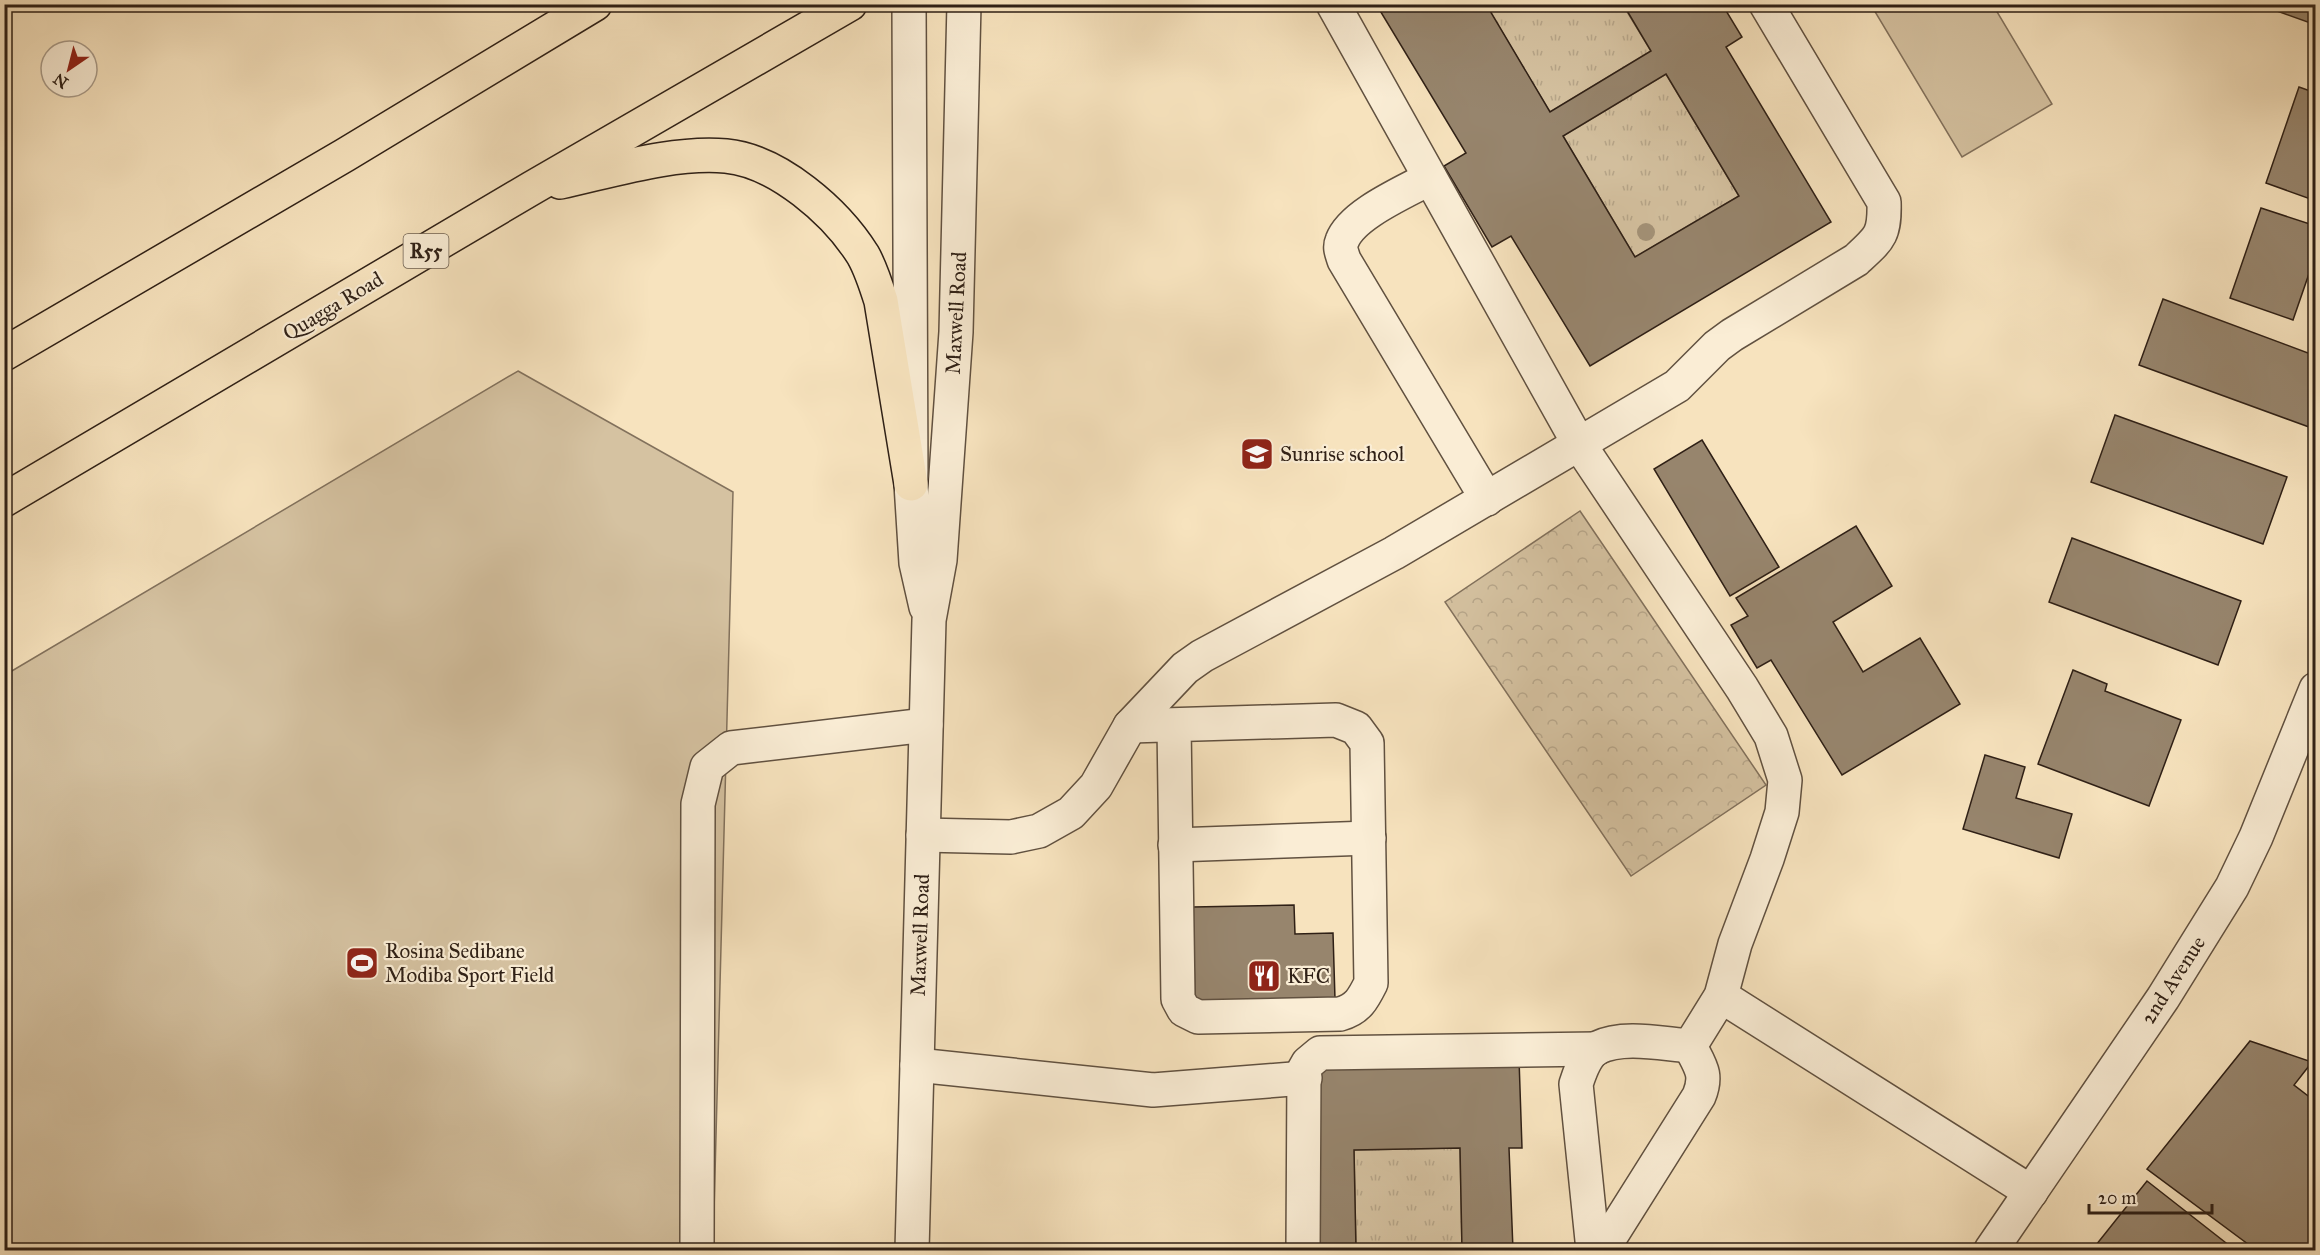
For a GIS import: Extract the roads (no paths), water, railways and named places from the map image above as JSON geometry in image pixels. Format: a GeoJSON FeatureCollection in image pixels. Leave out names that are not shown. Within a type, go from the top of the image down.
{"type":"FeatureCollection","features":[{"type":"Feature","properties":{"kind":"main road"},"geometry":{"type":"LineString","coordinates":[[4,354],[335,161],[595,4]]}},
{"type":"Feature","properties":{"kind":"main road","name":"Quagga Road"},"geometry":{"type":"LineString","coordinates":[[4,500],[532,188],[850,4]]}},
{"type":"Feature","properties":{"kind":"main road"},"geometry":{"type":"LineString","coordinates":[[532,188],[642,163],[726,156],[744,160],[773,172],[818,201],[855,245],[873,274],[881,301],[911,484]]}},
{"type":"Feature","properties":{"kind":"street","name":"Maxwell Road"},"geometry":{"type":"LineString","coordinates":[[909,4],[911,484],[916,563],[929,620]]}},
{"type":"Feature","properties":{"kind":"street","name":"Maxwell Road"},"geometry":{"type":"LineString","coordinates":[[912,1251],[929,620],[940,560],[956,332],[964,4]]}},
{"type":"Feature","properties":{"kind":"street"},"geometry":{"type":"LineString","coordinates":[[1333,4],[1579,444],[1742,688],[1771,736],[1785,780],[1782,812],[1735,944],[1721,996],[1690,1046]]}},
{"type":"Feature","properties":{"kind":"street"},"geometry":{"type":"LineString","coordinates":[[923,835],[1011,837],[1040,831],[1071,813],[1096,786],[1130,726],[1185,668],[1202,656],[1394,553],[1677,386],[1717,346],[1732,335],[1856,260],[1869,248],[1885,225],[1884,202],[1766,4]]}},
{"type":"Feature","properties":{"kind":"street"},"geometry":{"type":"LineString","coordinates":[[1430,178],[1358,220],[1341,242],[1341,250],[1344,260],[1487,499]]}},
{"type":"Feature","properties":{"kind":"street","name":"2nd Avenue"},"geometry":{"type":"LineString","coordinates":[[1991,1251],[2163,998],[2232,887],[2256,837],[2316,689]]}},
{"type":"Feature","properties":{"kind":"street"},"geometry":{"type":"LineString","coordinates":[[1130,726],[1336,720],[1356,728],[1367,743],[1371,983],[1363,1001],[1352,1011],[1340,1014],[1198,1017],[1184,1010],[1178,999],[1174,725]]}},
{"type":"Feature","properties":{"kind":"street"},"geometry":{"type":"LineString","coordinates":[[697,1251],[698,804],[707,767],[731,748],[926,725]]}},
{"type":"Feature","properties":{"kind":"street"},"geometry":{"type":"LineString","coordinates":[[1175,845],[1369,838]]}},
{"type":"Feature","properties":{"kind":"street"},"geometry":{"type":"LineString","coordinates":[[1721,996],[2031,1192]]}},
{"type":"Feature","properties":{"kind":"street"},"geometry":{"type":"LineString","coordinates":[[1303,1251],[1304,1070],[1308,1063],[1320,1053],[1596,1049],[1619,1042],[1690,1046]]}},
{"type":"Feature","properties":{"kind":"street"},"geometry":{"type":"LineString","coordinates":[[1602,1251],[1704,1085],[1704,1075],[1690,1046]]}},
{"type":"Feature","properties":{"kind":"street"},"geometry":{"type":"LineString","coordinates":[[1593,1251],[1576,1084],[1583,1064],[1596,1049]]}},
{"type":"Feature","properties":{"kind":"street"},"geometry":{"type":"LineString","coordinates":[[917,1065],[1153,1090],[1305,1078]]}},
{"type":"Feature","properties":{"kind":"place","name":"Sunrise school"},"geometry":{"type":"Point","coordinates":[1257,454]}},
{"type":"Feature","properties":{"kind":"place","name":"Rosina Sedibane Modiba Sport Field"},"geometry":{"type":"Point","coordinates":[362,963]}},
{"type":"Feature","properties":{"kind":"place","name":"KFC"},"geometry":{"type":"Point","coordinates":[1264,976]}}]}
